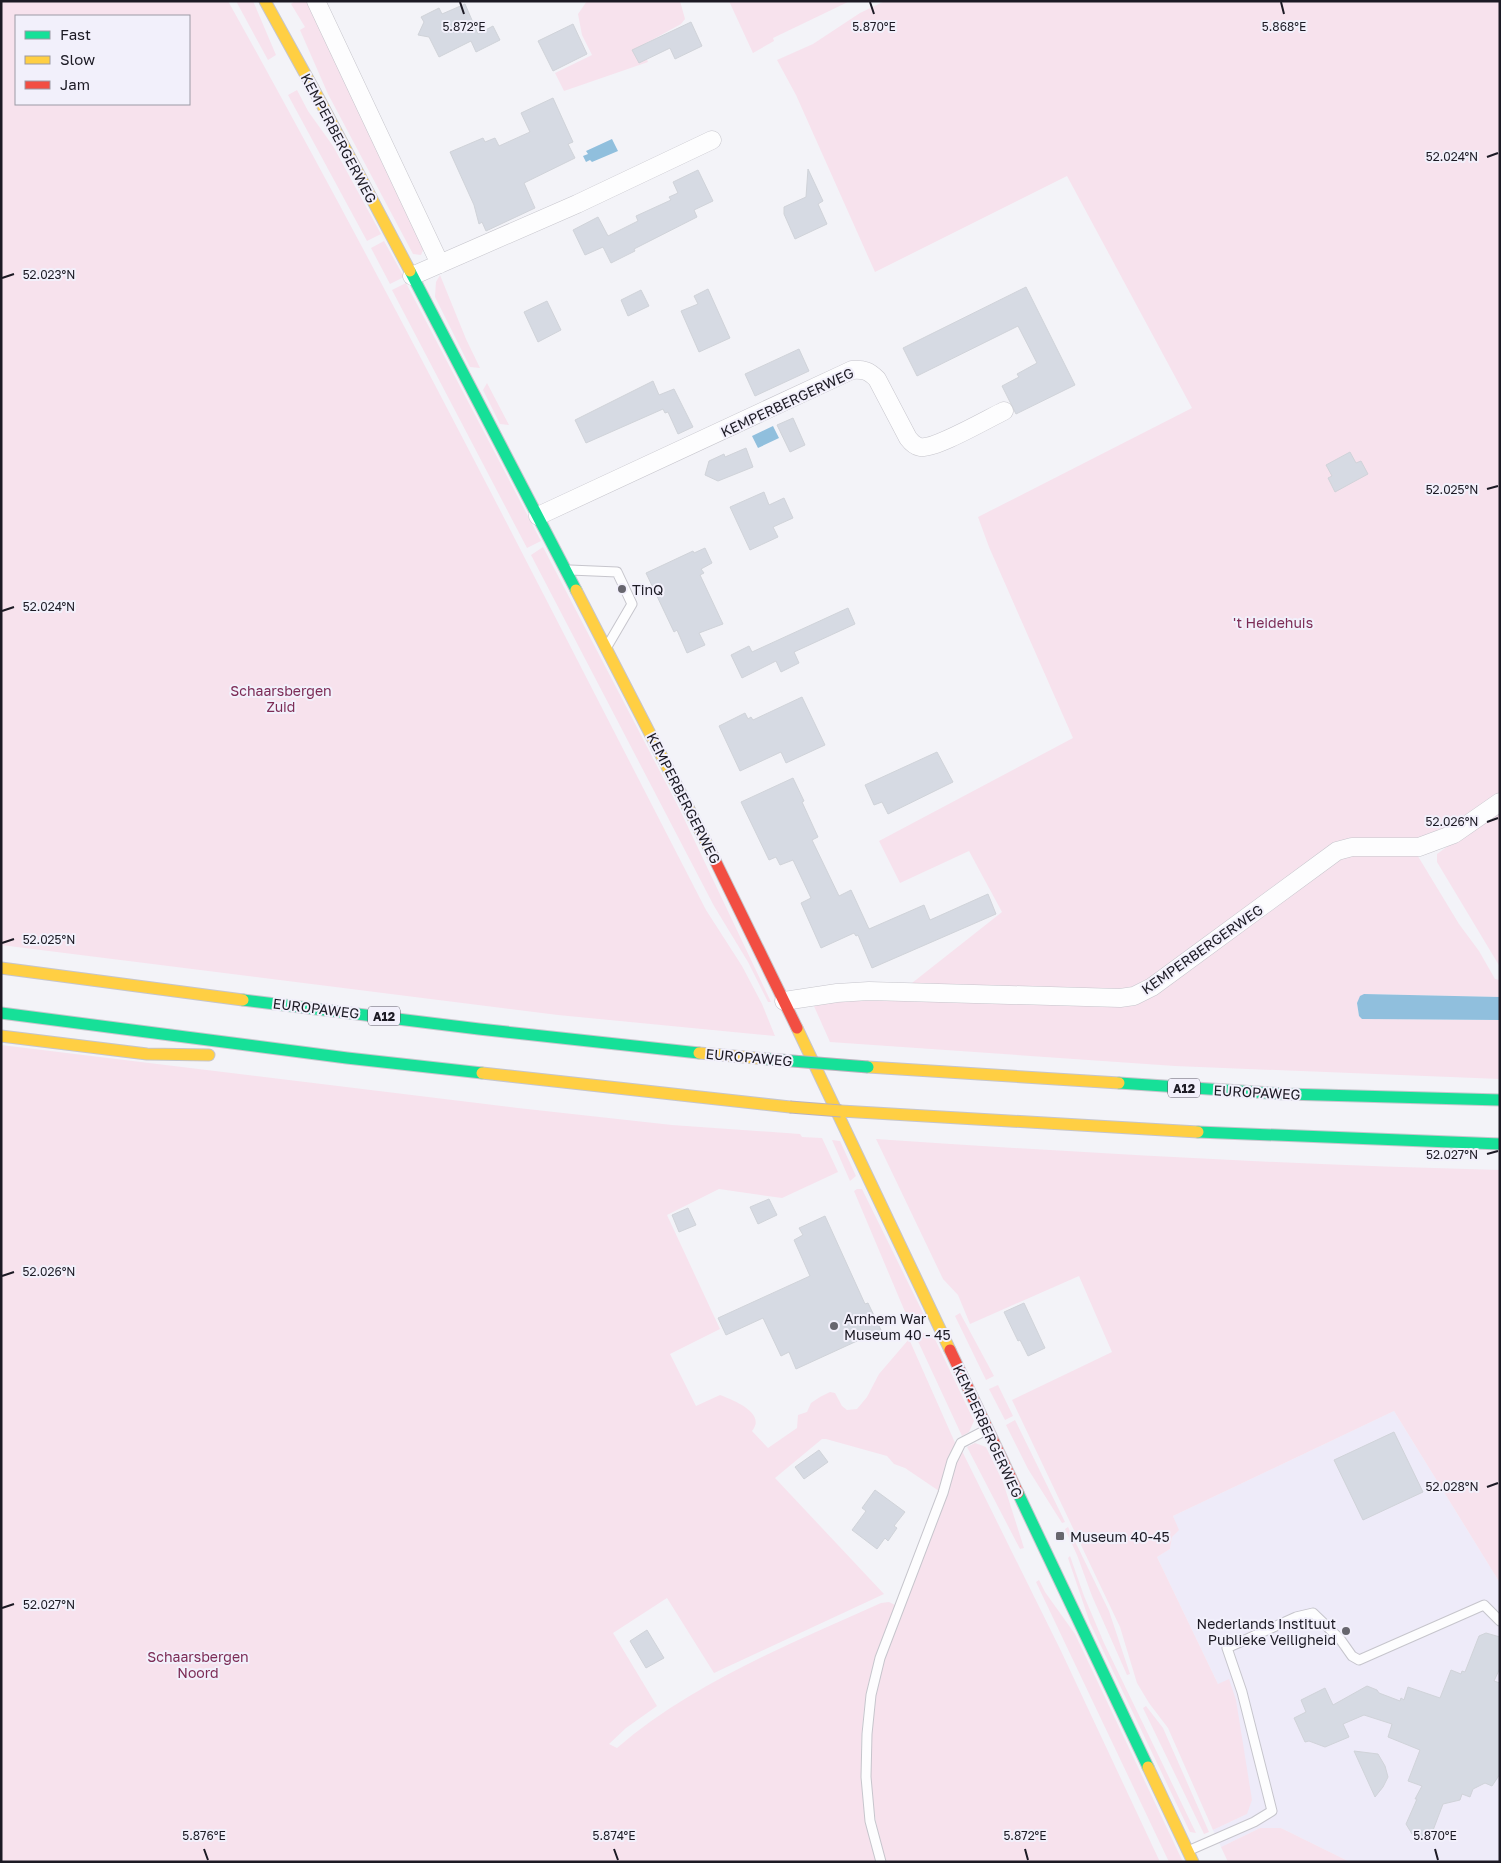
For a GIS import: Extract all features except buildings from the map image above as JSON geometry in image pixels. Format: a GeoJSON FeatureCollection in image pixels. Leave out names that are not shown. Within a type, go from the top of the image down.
{"type":"FeatureCollection","features":[{"type":"Feature","properties":{"kind":"main road","name":"KEMPERBERGERWEG"},"geometry":{"type":"LineString","coordinates":[[265,1],[319,99],[538,516],[706,842],[784,1001],[1193,1862]]}},
{"type":"Feature","properties":{"kind":"main road","name":"EUROPAWEG"},"geometry":{"type":"LineString","coordinates":[[1,968],[243,1000],[633,1046],[767,1059],[1285,1094],[1500,1100]]}},
{"type":"Feature","properties":{"kind":"main road"},"geometry":{"type":"LineString","coordinates":[[1,1013],[347,1058],[790,1107],[890,1115],[1241,1135],[1500,1144]]}},
{"type":"Feature","properties":{"kind":"main road"},"geometry":{"type":"LineString","coordinates":[[1,1036],[147,1054],[223,1056]]}},
{"type":"Feature","properties":{"kind":"main road"},"geometry":{"type":"LineString","coordinates":[[242,1056],[347,1058]]}},
{"type":"Feature","properties":{"kind":"street"},"geometry":{"type":"LineString","coordinates":[[316,1],[440,264]]}},
{"type":"Feature","properties":{"kind":"street"},"geometry":{"type":"LineString","coordinates":[[412,276],[577,204],[712,140]]}},
{"type":"Feature","properties":{"kind":"street","name":"KEMPERBERGERWEG"},"geometry":{"type":"LineString","coordinates":[[538,516],[852,370],[863,369],[870,372],[877,379],[908,438],[915,445],[922,448],[936,445],[1004,411]]}},
{"type":"Feature","properties":{"kind":"street","name":"KEMPERBERGERWEG"},"geometry":{"type":"LineString","coordinates":[[784,1001],[837,993],[868,991],[1120,998],[1134,996],[1152,987],[1338,851],[1352,847],[1419,847],[1454,834],[1500,802]]}},
{"type":"Feature","properties":{"kind":"lane"},"geometry":{"type":"LineString","coordinates":[[566,570],[617,572],[632,604],[606,648]]}},
{"type":"Feature","properties":{"kind":"lane"},"geometry":{"type":"LineString","coordinates":[[881,1862],[870,1821],[866,1777],[867,1734],[873,1686],[880,1658],[940,1501],[952,1461],[961,1443],[987,1429]]}},
{"type":"Feature","properties":{"kind":"lane"},"geometry":{"type":"LineString","coordinates":[[1188,1851],[1254,1822],[1272,1811],[1242,1692],[1228,1648],[1296,1617],[1313,1613],[1340,1639],[1352,1656],[1358,1660],[1484,1605],[1500,1621]]}},
{"type":"Feature","properties":{"kind":"shaded area","name":"Nederlands Instituut Publieke Veiligheid"},"geometry":{"type":"Polygon","coordinates":[[[1394,1411],[1500,1583],[1500,1862],[1350,1862],[1281,1828],[1260,1828],[1221,1847],[1213,1830],[1247,1814],[1218,1684],[1157,1557],[1170,1549],[1172,1537],[1178,1530],[1173,1516],[1394,1411]]]}},
{"type":"Feature","properties":{"kind":"green space","name":"Schaarsbergen Zuid"},"geometry":{"type":"Polygon","coordinates":[[[1,1],[228,1],[351,226],[706,910],[742,966],[762,1004],[775,1036],[558,1015],[1,945],[1,1]]]}},
{"type":"Feature","properties":{"kind":"green space"},"geometry":{"type":"Polygon","coordinates":[[[236,1],[253,1],[276,55],[268,60],[236,1]]]}},
{"type":"Feature","properties":{"kind":"green space"},"geometry":{"type":"Polygon","coordinates":[[[295,1],[309,1],[424,248],[421,255],[413,254],[328,94],[300,30],[305,27],[291,4],[295,1]]]}},
{"type":"Feature","properties":{"kind":"green space"},"geometry":{"type":"Polygon","coordinates":[[[587,1],[680,1],[685,19],[681,24],[641,46],[648,62],[564,91],[555,73],[592,55],[582,35],[578,14],[587,1]]]}},
{"type":"Feature","properties":{"kind":"green space"},"geometry":{"type":"Polygon","coordinates":[[[729,1],[850,1],[773,38],[774,41],[753,53],[729,1]]]}},
{"type":"Feature","properties":{"kind":"green space","name":"'t Heidehuis"},"geometry":{"type":"Polygon","coordinates":[[[885,1],[1500,1],[1500,796],[1450,831],[1418,842],[1350,841],[1131,992],[912,983],[1002,912],[969,851],[900,883],[879,841],[1073,738],[989,547],[978,517],[1192,408],[1067,176],[875,272],[796,95],[777,60],[813,44],[860,13],[885,1]]]}},
{"type":"Feature","properties":{"kind":"green space"},"geometry":{"type":"Polygon","coordinates":[[[297,90],[308,111],[333,146],[381,234],[367,241],[288,95],[297,90]]]}},
{"type":"Feature","properties":{"kind":"green space"},"geometry":{"type":"Polygon","coordinates":[[[384,241],[404,277],[390,284],[371,248],[384,241]]]}},
{"type":"Feature","properties":{"kind":"green space"},"geometry":{"type":"Polygon","coordinates":[[[440,275],[480,368],[470,367],[435,297],[436,282],[440,275]]]}},
{"type":"Feature","properties":{"kind":"green space"},"geometry":{"type":"Polygon","coordinates":[[[406,283],[541,541],[527,548],[392,290],[406,283]]]}},
{"type":"Feature","properties":{"kind":"green space"},"geometry":{"type":"Polygon","coordinates":[[[487,383],[509,425],[500,424],[483,390],[487,383]]]}},
{"type":"Feature","properties":{"kind":"green space"},"geometry":{"type":"Polygon","coordinates":[[[543,547],[680,810],[771,1002],[768,1002],[748,962],[714,906],[531,555],[543,547]]]}},
{"type":"Feature","properties":{"kind":"green space"},"geometry":{"type":"Polygon","coordinates":[[[1500,808],[1500,967],[1437,862],[1437,854],[1500,808]]]}},
{"type":"Feature","properties":{"kind":"green space"},"geometry":{"type":"Polygon","coordinates":[[[1354,852],[1416,853],[1495,979],[1500,980],[1500,997],[1364,994],[1357,1003],[1359,1016],[1362,1019],[1500,1020],[1500,1079],[1175,1066],[830,1042],[813,1004],[839,999],[1119,1002],[1339,856],[1354,852]]]}},
{"type":"Feature","properties":{"kind":"green space","name":"Schaarsbergen Noord"},"geometry":{"type":"Polygon","coordinates":[[[1,1045],[518,1108],[672,1125],[800,1134],[802,1137],[822,1138],[838,1172],[782,1198],[719,1189],[667,1215],[720,1329],[670,1354],[696,1406],[720,1395],[740,1404],[752,1413],[755,1418],[755,1424],[752,1431],[768,1448],[797,1428],[798,1415],[807,1412],[811,1403],[830,1392],[835,1393],[842,1406],[847,1410],[857,1409],[867,1397],[879,1374],[909,1339],[956,1445],[939,1491],[905,1468],[894,1464],[887,1456],[826,1439],[822,1439],[775,1478],[884,1594],[714,1673],[667,1598],[613,1633],[657,1706],[626,1728],[609,1744],[617,1748],[678,1703],[744,1666],[881,1603],[889,1602],[895,1605],[871,1673],[863,1717],[861,1758],[863,1800],[876,1862],[1,1862],[1,1045]]]}},
{"type":"Feature","properties":{"kind":"green space"},"geometry":{"type":"Polygon","coordinates":[[[876,1139],[1188,1158],[1500,1170],[1500,1583],[1394,1411],[1173,1516],[1179,1530],[1172,1537],[1170,1549],[1157,1557],[1218,1684],[1229,1679],[1236,1700],[1252,1800],[1247,1814],[1213,1830],[1168,1728],[1137,1683],[1120,1627],[1012,1400],[1112,1352],[1079,1276],[970,1324],[958,1295],[943,1279],[876,1139]]]}},
{"type":"Feature","properties":{"kind":"green space"},"geometry":{"type":"Polygon","coordinates":[[[832,1140],[840,1141],[856,1176],[850,1181],[832,1140]]]}},
{"type":"Feature","properties":{"kind":"green space"},"geometry":{"type":"Polygon","coordinates":[[[862,1189],[924,1315],[920,1322],[911,1326],[854,1191],[862,1189]]]}},
{"type":"Feature","properties":{"kind":"green space"},"geometry":{"type":"Polygon","coordinates":[[[960,1313],[994,1376],[986,1380],[955,1316],[960,1313]]]}},
{"type":"Feature","properties":{"kind":"green space"},"geometry":{"type":"Polygon","coordinates":[[[924,1333],[933,1335],[974,1421],[969,1432],[962,1436],[916,1337],[924,1333]]]}},
{"type":"Feature","properties":{"kind":"green space"},"geometry":{"type":"Polygon","coordinates":[[[998,1385],[1013,1416],[1005,1420],[989,1389],[998,1385]]]}},
{"type":"Feature","properties":{"kind":"green space"},"geometry":{"type":"Polygon","coordinates":[[[1015,1420],[1065,1522],[1062,1523],[1028,1469],[1006,1425],[1015,1420]]]}},
{"type":"Feature","properties":{"kind":"green space"},"geometry":{"type":"Polygon","coordinates":[[[975,1443],[986,1447],[1003,1482],[1024,1548],[1020,1549],[967,1447],[975,1443]]]}},
{"type":"Feature","properties":{"kind":"green space"},"geometry":{"type":"Polygon","coordinates":[[[962,1451],[1061,1651],[1160,1862],[886,1862],[879,1838],[871,1787],[870,1761],[873,1710],[884,1660],[962,1451]]]}},
{"type":"Feature","properties":{"kind":"green space"},"geometry":{"type":"Polygon","coordinates":[[[1068,1527],[1109,1611],[1130,1674],[1127,1675],[1092,1596],[1065,1529],[1068,1527]]]}},
{"type":"Feature","properties":{"kind":"green space"},"geometry":{"type":"Polygon","coordinates":[[[1070,1556],[1084,1596],[1104,1643],[1196,1833],[1190,1832],[1090,1623],[1068,1558],[1070,1556]]]}},
{"type":"Feature","properties":{"kind":"green space"},"geometry":{"type":"Polygon","coordinates":[[[1039,1580],[1045,1592],[1075,1634],[1183,1862],[1169,1862],[1036,1582],[1039,1580]]]}},
{"type":"Feature","properties":{"kind":"green space"},"geometry":{"type":"Polygon","coordinates":[[[1146,1706],[1163,1728],[1209,1832],[1204,1834],[1143,1708],[1146,1706]]]}},
{"type":"Feature","properties":{"kind":"green space"},"geometry":{"type":"Polygon","coordinates":[[[1260,1828],[1281,1828],[1350,1862],[1228,1862],[1221,1847],[1260,1828]]]}},
{"type":"Feature","properties":{"kind":"water"},"geometry":{"type":"Polygon","coordinates":[[[612,139],[618,151],[592,162],[590,160],[586,162],[583,156],[588,154],[586,151],[612,139]]]}},
{"type":"Feature","properties":{"kind":"water"},"geometry":{"type":"Polygon","coordinates":[[[773,426],[779,438],[758,448],[752,436],[773,426]]]}},
{"type":"Feature","properties":{"kind":"water"},"geometry":{"type":"Polygon","coordinates":[[[1364,994],[1500,997],[1500,1020],[1362,1019],[1359,1016],[1357,1003],[1360,996],[1364,994]]]}},
{"type":"Feature","properties":{"kind":"traffic: fast"},"geometry":{"type":"LineString","coordinates":[[410,271],[576,590]]}},
{"type":"Feature","properties":{"kind":"traffic: fast"},"geometry":{"type":"LineString","coordinates":[[243,1000],[479,1029],[699,1053]]}},
{"type":"Feature","properties":{"kind":"traffic: fast"},"geometry":{"type":"LineString","coordinates":[[1,1013],[347,1058],[482,1073]]}},
{"type":"Feature","properties":{"kind":"traffic: fast"},"geometry":{"type":"LineString","coordinates":[[767,1059],[868,1067]]}},
{"type":"Feature","properties":{"kind":"traffic: fast"},"geometry":{"type":"LineString","coordinates":[[1119,1083],[1285,1094],[1500,1100]]}},
{"type":"Feature","properties":{"kind":"traffic: fast"},"geometry":{"type":"LineString","coordinates":[[1198,1132],[1500,1144]]}},
{"type":"Feature","properties":{"kind":"traffic: fast"},"geometry":{"type":"LineString","coordinates":[[1018,1493],[1148,1767]]}},
{"type":"Feature","properties":{"kind":"traffic: slow"},"geometry":{"type":"LineString","coordinates":[[265,1],[410,271]]}},
{"type":"Feature","properties":{"kind":"traffic: slow"},"geometry":{"type":"LineString","coordinates":[[576,590],[710,850]]}},
{"type":"Feature","properties":{"kind":"traffic: slow"},"geometry":{"type":"LineString","coordinates":[[1,968],[243,1000]]}},
{"type":"Feature","properties":{"kind":"traffic: slow"},"geometry":{"type":"LineString","coordinates":[[797,1028],[950,1350]]}},
{"type":"Feature","properties":{"kind":"traffic: slow"},"geometry":{"type":"LineString","coordinates":[[1,1036],[147,1054],[209,1055]]}},
{"type":"Feature","properties":{"kind":"traffic: slow"},"geometry":{"type":"LineString","coordinates":[[699,1053],[767,1059]]}},
{"type":"Feature","properties":{"kind":"traffic: slow"},"geometry":{"type":"LineString","coordinates":[[868,1067],[1119,1083]]}},
{"type":"Feature","properties":{"kind":"traffic: slow"},"geometry":{"type":"LineString","coordinates":[[482,1073],[790,1107]]}},
{"type":"Feature","properties":{"kind":"traffic: slow"},"geometry":{"type":"LineString","coordinates":[[790,1107],[841,1111]]}},
{"type":"Feature","properties":{"kind":"traffic: slow"},"geometry":{"type":"LineString","coordinates":[[841,1111],[1198,1132]]}},
{"type":"Feature","properties":{"kind":"traffic: slow"},"geometry":{"type":"LineString","coordinates":[[1148,1767],[1193,1862]]}},
{"type":"Feature","properties":{"kind":"traffic: jam"},"geometry":{"type":"LineString","coordinates":[[710,850],[797,1028]]}},
{"type":"Feature","properties":{"kind":"traffic: jam"},"geometry":{"type":"LineString","coordinates":[[950,1350],[1018,1493]]}},
{"type":"Feature","properties":{"kind":"place","name":"TinQ"},"geometry":{"type":"Point","coordinates":[622,589]}},
{"type":"Feature","properties":{"kind":"place","name":"Arnhem War Museum 40 - 45"},"geometry":{"type":"Point","coordinates":[834,1326]}},
{"type":"Feature","properties":{"kind":"place","name":"Museum 40-45"},"geometry":{"type":"Point","coordinates":[1060,1536]}},
{"type":"Feature","properties":{"kind":"place","name":"Nederlands Instituut Publieke Veiligheid"},"geometry":{"type":"Point","coordinates":[1346,1631]}}]}
